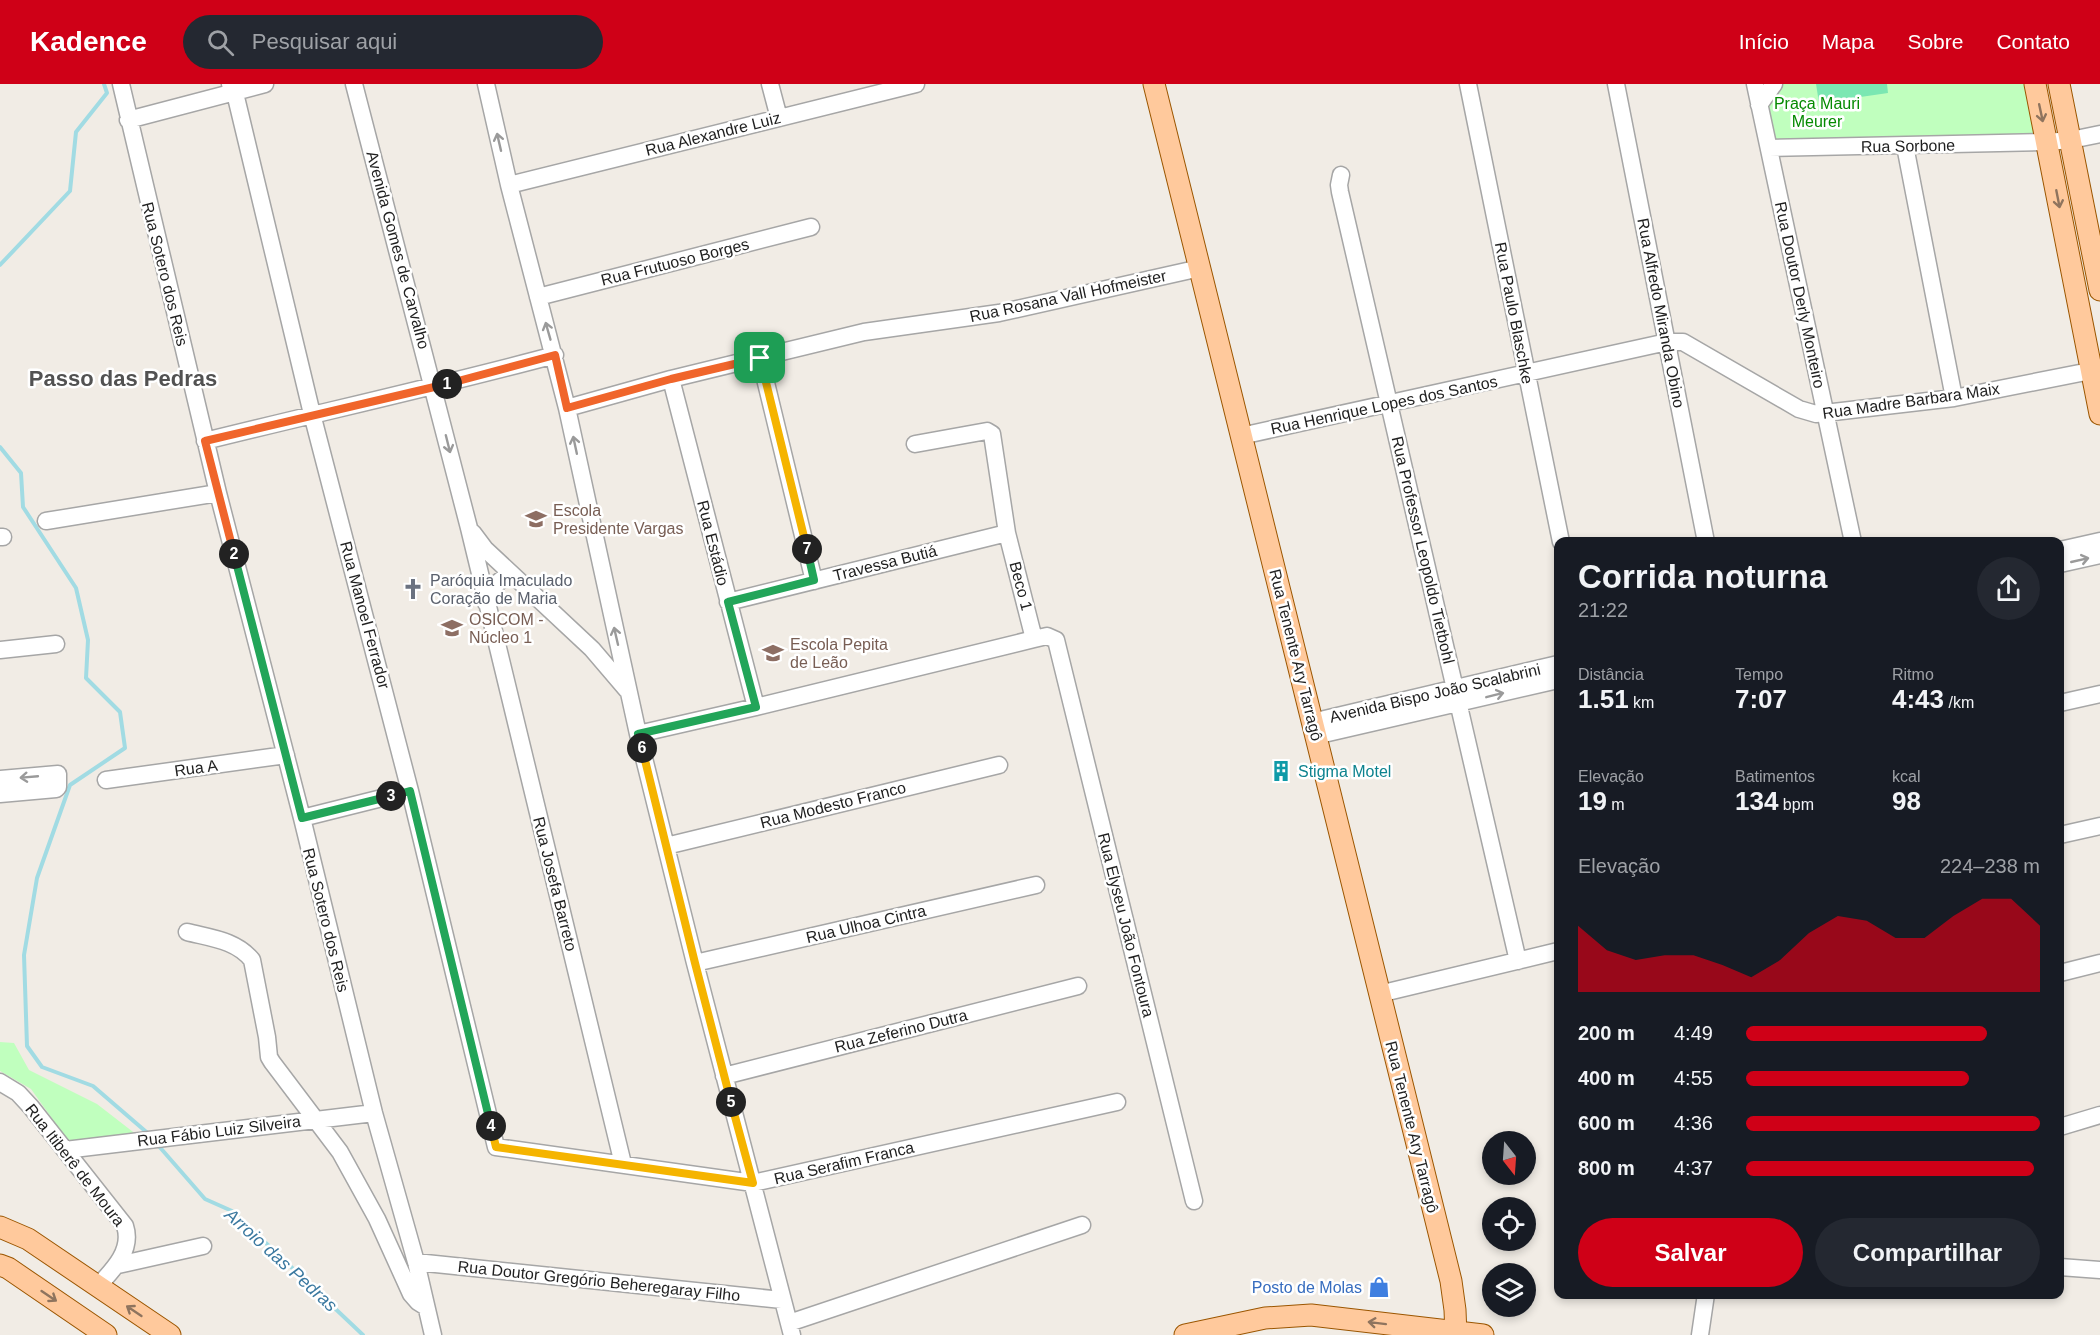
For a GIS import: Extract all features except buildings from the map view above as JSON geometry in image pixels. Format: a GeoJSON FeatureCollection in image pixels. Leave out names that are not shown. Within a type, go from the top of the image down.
{"type":"FeatureCollection","features":[{"type":"Feature","properties":{"kind":"main road","name":"Rua Tenente Ary Tarragô"},"geometry":{"type":"LineString","coordinates":[[1154,84],[1451,1281],[1456,1333]]}},
{"type":"Feature","properties":{"kind":"main road"},"geometry":{"type":"LineString","coordinates":[[2034,84],[2096,370],[2100,414]]}},
{"type":"Feature","properties":{"kind":"main road"},"geometry":{"type":"LineString","coordinates":[[2059,84],[2100,290]]}},
{"type":"Feature","properties":{"kind":"main road"},"geometry":{"type":"LineString","coordinates":[[0,1227],[28,1239],[170,1335]]}},
{"type":"Feature","properties":{"kind":"main road"},"geometry":{"type":"LineString","coordinates":[[0,1265],[8,1268],[106,1335]]}},
{"type":"Feature","properties":{"kind":"main road"},"geometry":{"type":"LineString","coordinates":[[1185,1335],[1265,1318],[1311,1315],[1483,1335]]}},
{"type":"Feature","properties":{"kind":"street","name":"Rua Sotero dos Reis"},"geometry":{"type":"LineString","coordinates":[[121,84],[205,441],[302,818],[374,1113],[416,1262],[433,1335]]}},
{"type":"Feature","properties":{"kind":"street"},"geometry":{"type":"LineString","coordinates":[[128,120],[233,88],[266,84]]}},
{"type":"Feature","properties":{"kind":"street","name":"Avenida Gomes de Carvalho"},"geometry":{"type":"LineString","coordinates":[[354,84],[469,528],[485,549],[592,649],[629,693],[695,963],[791,1329]]}},
{"type":"Feature","properties":{"kind":"street"},"geometry":{"type":"LineString","coordinates":[[486,84],[509,185],[555,355],[629,693]]}},
{"type":"Feature","properties":{"kind":"street"},"geometry":{"type":"LineString","coordinates":[[770,84],[779,118]]}},
{"type":"Feature","properties":{"kind":"street","name":"Rua Alexandre Luiz"},"geometry":{"type":"LineString","coordinates":[[509,185],[779,118],[896,86],[916,84]]}},
{"type":"Feature","properties":{"kind":"street","name":"Rua Paulo Blaschke"},"geometry":{"type":"LineString","coordinates":[[1468,84],[1559,537]]}},
{"type":"Feature","properties":{"kind":"street","name":"Rua Alfredo Miranda Obino"},"geometry":{"type":"LineString","coordinates":[[1616,84],[1705,537]]}},
{"type":"Feature","properties":{"kind":"street","name":"Rua Doutor Derly Monteiro"},"geometry":{"type":"LineString","coordinates":[[1755,84],[1852,537]]}},
{"type":"Feature","properties":{"kind":"street"},"geometry":{"type":"LineString","coordinates":[[1759,105],[1774,84]]}},
{"type":"Feature","properties":{"kind":"street","name":"Rua Manoel Ferrador"},"geometry":{"type":"LineString","coordinates":[[233,88],[312,414],[410,791],[496,1147]]}},
{"type":"Feature","properties":{"kind":"street","name":"Rua Sorbone"},"geometry":{"type":"LineString","coordinates":[[1769,148],[2047,142],[2100,134]]}},
{"type":"Feature","properties":{"kind":"street"},"geometry":{"type":"LineString","coordinates":[[1905,146],[1954,398]]}},
{"type":"Feature","properties":{"kind":"street","name":"Rua Professor Leopoldo Tietbohl"},"geometry":{"type":"LineString","coordinates":[[1341,175],[1340,192],[1518,961]]}},
{"type":"Feature","properties":{"kind":"street","name":"Rua Frutuoso Borges"},"geometry":{"type":"LineString","coordinates":[[538,297],[811,227]]}},
{"type":"Feature","properties":{"kind":"street","name":"Rua Rosana Vall Hofmeister"},"geometry":{"type":"LineString","coordinates":[[567,408],[671,379],[864,332],[999,313],[1200,268]]}},
{"type":"Feature","properties":{"kind":"street","name":"Rua Madre Barbara Maix"},"geometry":{"type":"LineString","coordinates":[[1526,374],[1667,342],[1683,342],[1808,412],[1826,413],[1954,398],[2096,370]]}},
{"type":"Feature","properties":{"kind":"street"},"geometry":{"type":"LineString","coordinates":[[205,441],[434,387],[555,355]]}},
{"type":"Feature","properties":{"kind":"street"},"geometry":{"type":"LineString","coordinates":[[760,358],[814,580]]}},
{"type":"Feature","properties":{"kind":"street","name":"Rua Henrique Lopes dos Santos"},"geometry":{"type":"LineString","coordinates":[[1241,436],[1526,374]]}},
{"type":"Feature","properties":{"kind":"street","name":"Rua Estádio"},"geometry":{"type":"LineString","coordinates":[[671,379],[756,707]]}},
{"type":"Feature","properties":{"kind":"street","name":"Beco 1"},"geometry":{"type":"LineString","coordinates":[[915,444],[990,432],[994,437],[1007,532],[1034,639]]}},
{"type":"Feature","properties":{"kind":"street"},"geometry":{"type":"LineString","coordinates":[[46,521],[218,493]]}},
{"type":"Feature","properties":{"kind":"street","name":"Rua Josefa Barreto"},"geometry":{"type":"LineString","coordinates":[[469,528],[623,1164]]}},
{"type":"Feature","properties":{"kind":"street","name":"Travessa Butiá"},"geometry":{"type":"LineString","coordinates":[[728,602],[1007,532]]}},
{"type":"Feature","properties":{"kind":"street"},"geometry":{"type":"LineString","coordinates":[[2064,549],[2100,541]]}},
{"type":"Feature","properties":{"kind":"street"},"geometry":{"type":"LineString","coordinates":[[2064,563],[2100,555]]}},
{"type":"Feature","properties":{"kind":"street"},"geometry":{"type":"LineString","coordinates":[[486,603],[496,583],[511,574]]}},
{"type":"Feature","properties":{"kind":"street","name":"Rua Elyseu João Fontoura"},"geometry":{"type":"LineString","coordinates":[[1034,639],[1047,636],[1053,637],[1058,643],[1194,1201]]}},
{"type":"Feature","properties":{"kind":"street"},"geometry":{"type":"LineString","coordinates":[[638,734],[1034,639]]}},
{"type":"Feature","properties":{"kind":"street"},"geometry":{"type":"LineString","coordinates":[[0,650],[56,644]]}},
{"type":"Feature","properties":{"kind":"street","name":"Avenida Bispo João Scalabrini"},"geometry":{"type":"LineString","coordinates":[[1457,697],[1554,665]]}},
{"type":"Feature","properties":{"kind":"street","name":"Avenida Bispo João Scalabrini"},"geometry":{"type":"LineString","coordinates":[[1313,729],[1457,697],[1554,681]]}},
{"type":"Feature","properties":{"kind":"street"},"geometry":{"type":"LineString","coordinates":[[2064,702],[2100,694]]}},
{"type":"Feature","properties":{"kind":"street","name":"Rua A"},"geometry":{"type":"LineString","coordinates":[[106,780],[285,755]]}},
{"type":"Feature","properties":{"kind":"street","name":"Rua Modesto Franco"},"geometry":{"type":"LineString","coordinates":[[666,846],[999,765]]}},
{"type":"Feature","properties":{"kind":"street"},"geometry":{"type":"LineString","coordinates":[[0,779],[58,774],[59,777],[57,789],[0,794]]}},
{"type":"Feature","properties":{"kind":"street"},"geometry":{"type":"LineString","coordinates":[[302,818],[410,791]]}},
{"type":"Feature","properties":{"kind":"street"},"geometry":{"type":"LineString","coordinates":[[2064,834],[2100,826]]}},
{"type":"Feature","properties":{"kind":"street","name":"Rua Ulhoa Cintra"},"geometry":{"type":"LineString","coordinates":[[695,963],[1036,885]]}},
{"type":"Feature","properties":{"kind":"street"},"geometry":{"type":"LineString","coordinates":[[187,932],[236,945],[252,960],[269,1057],[340,1152],[377,1219],[411,1294],[426,1307]]}},
{"type":"Feature","properties":{"kind":"street"},"geometry":{"type":"LineString","coordinates":[[1379,994],[1554,952]]}},
{"type":"Feature","properties":{"kind":"street"},"geometry":{"type":"LineString","coordinates":[[2064,972],[2100,963]]}},
{"type":"Feature","properties":{"kind":"street","name":"Rua Zeferino Dutra"},"geometry":{"type":"LineString","coordinates":[[724,1076],[1078,986]]}},
{"type":"Feature","properties":{"kind":"street","name":"Rua Itiberê de Moura"},"geometry":{"type":"LineString","coordinates":[[0,1082],[25,1100],[125,1226],[127,1242],[118,1264],[98,1286]]}},
{"type":"Feature","properties":{"kind":"street","name":"Rua Serafim Franca"},"geometry":{"type":"LineString","coordinates":[[496,1147],[753,1183],[1117,1102]]}},
{"type":"Feature","properties":{"kind":"street","name":"Rua Fábio Luiz Silveira"},"geometry":{"type":"LineString","coordinates":[[65,1149],[374,1113]]}},
{"type":"Feature","properties":{"kind":"street"},"geometry":{"type":"LineString","coordinates":[[2064,1126],[2100,1115]]}},
{"type":"Feature","properties":{"kind":"street"},"geometry":{"type":"LineString","coordinates":[[791,1329],[1082,1225]]}},
{"type":"Feature","properties":{"kind":"street"},"geometry":{"type":"LineString","coordinates":[[118,1264],[203,1246]]}},
{"type":"Feature","properties":{"kind":"street","name":"Rua Doutor Gregório Beheregaray Filho"},"geometry":{"type":"LineString","coordinates":[[416,1262],[782,1300]]}},
{"type":"Feature","properties":{"kind":"street"},"geometry":{"type":"LineString","coordinates":[[2064,1267],[2100,1270]]}},
{"type":"Feature","properties":{"kind":"street"},"geometry":{"type":"LineString","coordinates":[[1700,1335],[1705,1299]]}},
{"type":"Feature","properties":{"kind":"green space","name":"Praça Mauri Meurer"},"geometry":{"type":"Polygon","coordinates":[[[1780,84],[2027,84],[2037,136],[1770,141],[1762,106],[1780,84]]]}},
{"type":"Feature","properties":{"kind":"green space"},"geometry":{"type":"Polygon","coordinates":[[[1816,84],[1887,84],[1888,93],[1819,103],[1816,84]]]}},
{"type":"Feature","properties":{"kind":"green space"},"geometry":{"type":"Polygon","coordinates":[[[0,1042],[14,1043],[29,1070],[97,1104],[137,1135],[68,1141],[31,1089],[0,1071],[0,1042]]]}},
{"type":"Feature","properties":{"kind":"waterway","name":"Arroio das Pedras"},"geometry":{"type":"LineString","coordinates":[[0,265],[70,191],[76,132],[107,93],[104,84]]}},
{"type":"Feature","properties":{"kind":"waterway","name":"Arroio das Pedras"},"geometry":{"type":"LineString","coordinates":[[0,447],[21,473],[23,507],[76,588],[88,640],[86,678],[120,712],[125,748],[70,785],[37,878],[24,955],[27,1046],[42,1067],[93,1086],[151,1136]]}},
{"type":"Feature","properties":{"kind":"waterway","name":"Arroio das Pedras"},"geometry":{"type":"LineString","coordinates":[[157,1144],[205,1199],[232,1211],[363,1335]]}},
{"type":"Feature","properties":{"kind":"place","name":"Escola Presidente Vargas"},"geometry":{"type":"Point","coordinates":[536,519]}},
{"type":"Feature","properties":{"kind":"place","name":"Paróquia Imaculado Coração de Maria"},"geometry":{"type":"Point","coordinates":[413,589]}},
{"type":"Feature","properties":{"kind":"place","name":"OSICOM - Núcleo 1"},"geometry":{"type":"Point","coordinates":[452,628]}},
{"type":"Feature","properties":{"kind":"place","name":"Escola Pepita de Leão"},"geometry":{"type":"Point","coordinates":[773,653]}},
{"type":"Feature","properties":{"kind":"place","name":"Stigma Motel"},"geometry":{"type":"Point","coordinates":[1281,771]}},
{"type":"Feature","properties":{"kind":"place","name":"Posto de Molas"},"geometry":{"type":"Point","coordinates":[1379,1287]}},
{"type":"Feature","properties":{"kind":"district","name":"Passo das Pedras"},"geometry":{"type":"Point","coordinates":[123,378]}},
{"type":"Feature","properties":{"kind":"route"},"geometry":{"type":"LineString","coordinates":[[555,355],[567,408],[671,379],[760,358],[814,580],[728,602],[756,707],[638,734],[753,1183],[496,1147],[410,791],[302,818],[205,441],[434,387],[555,355]]}}]}
